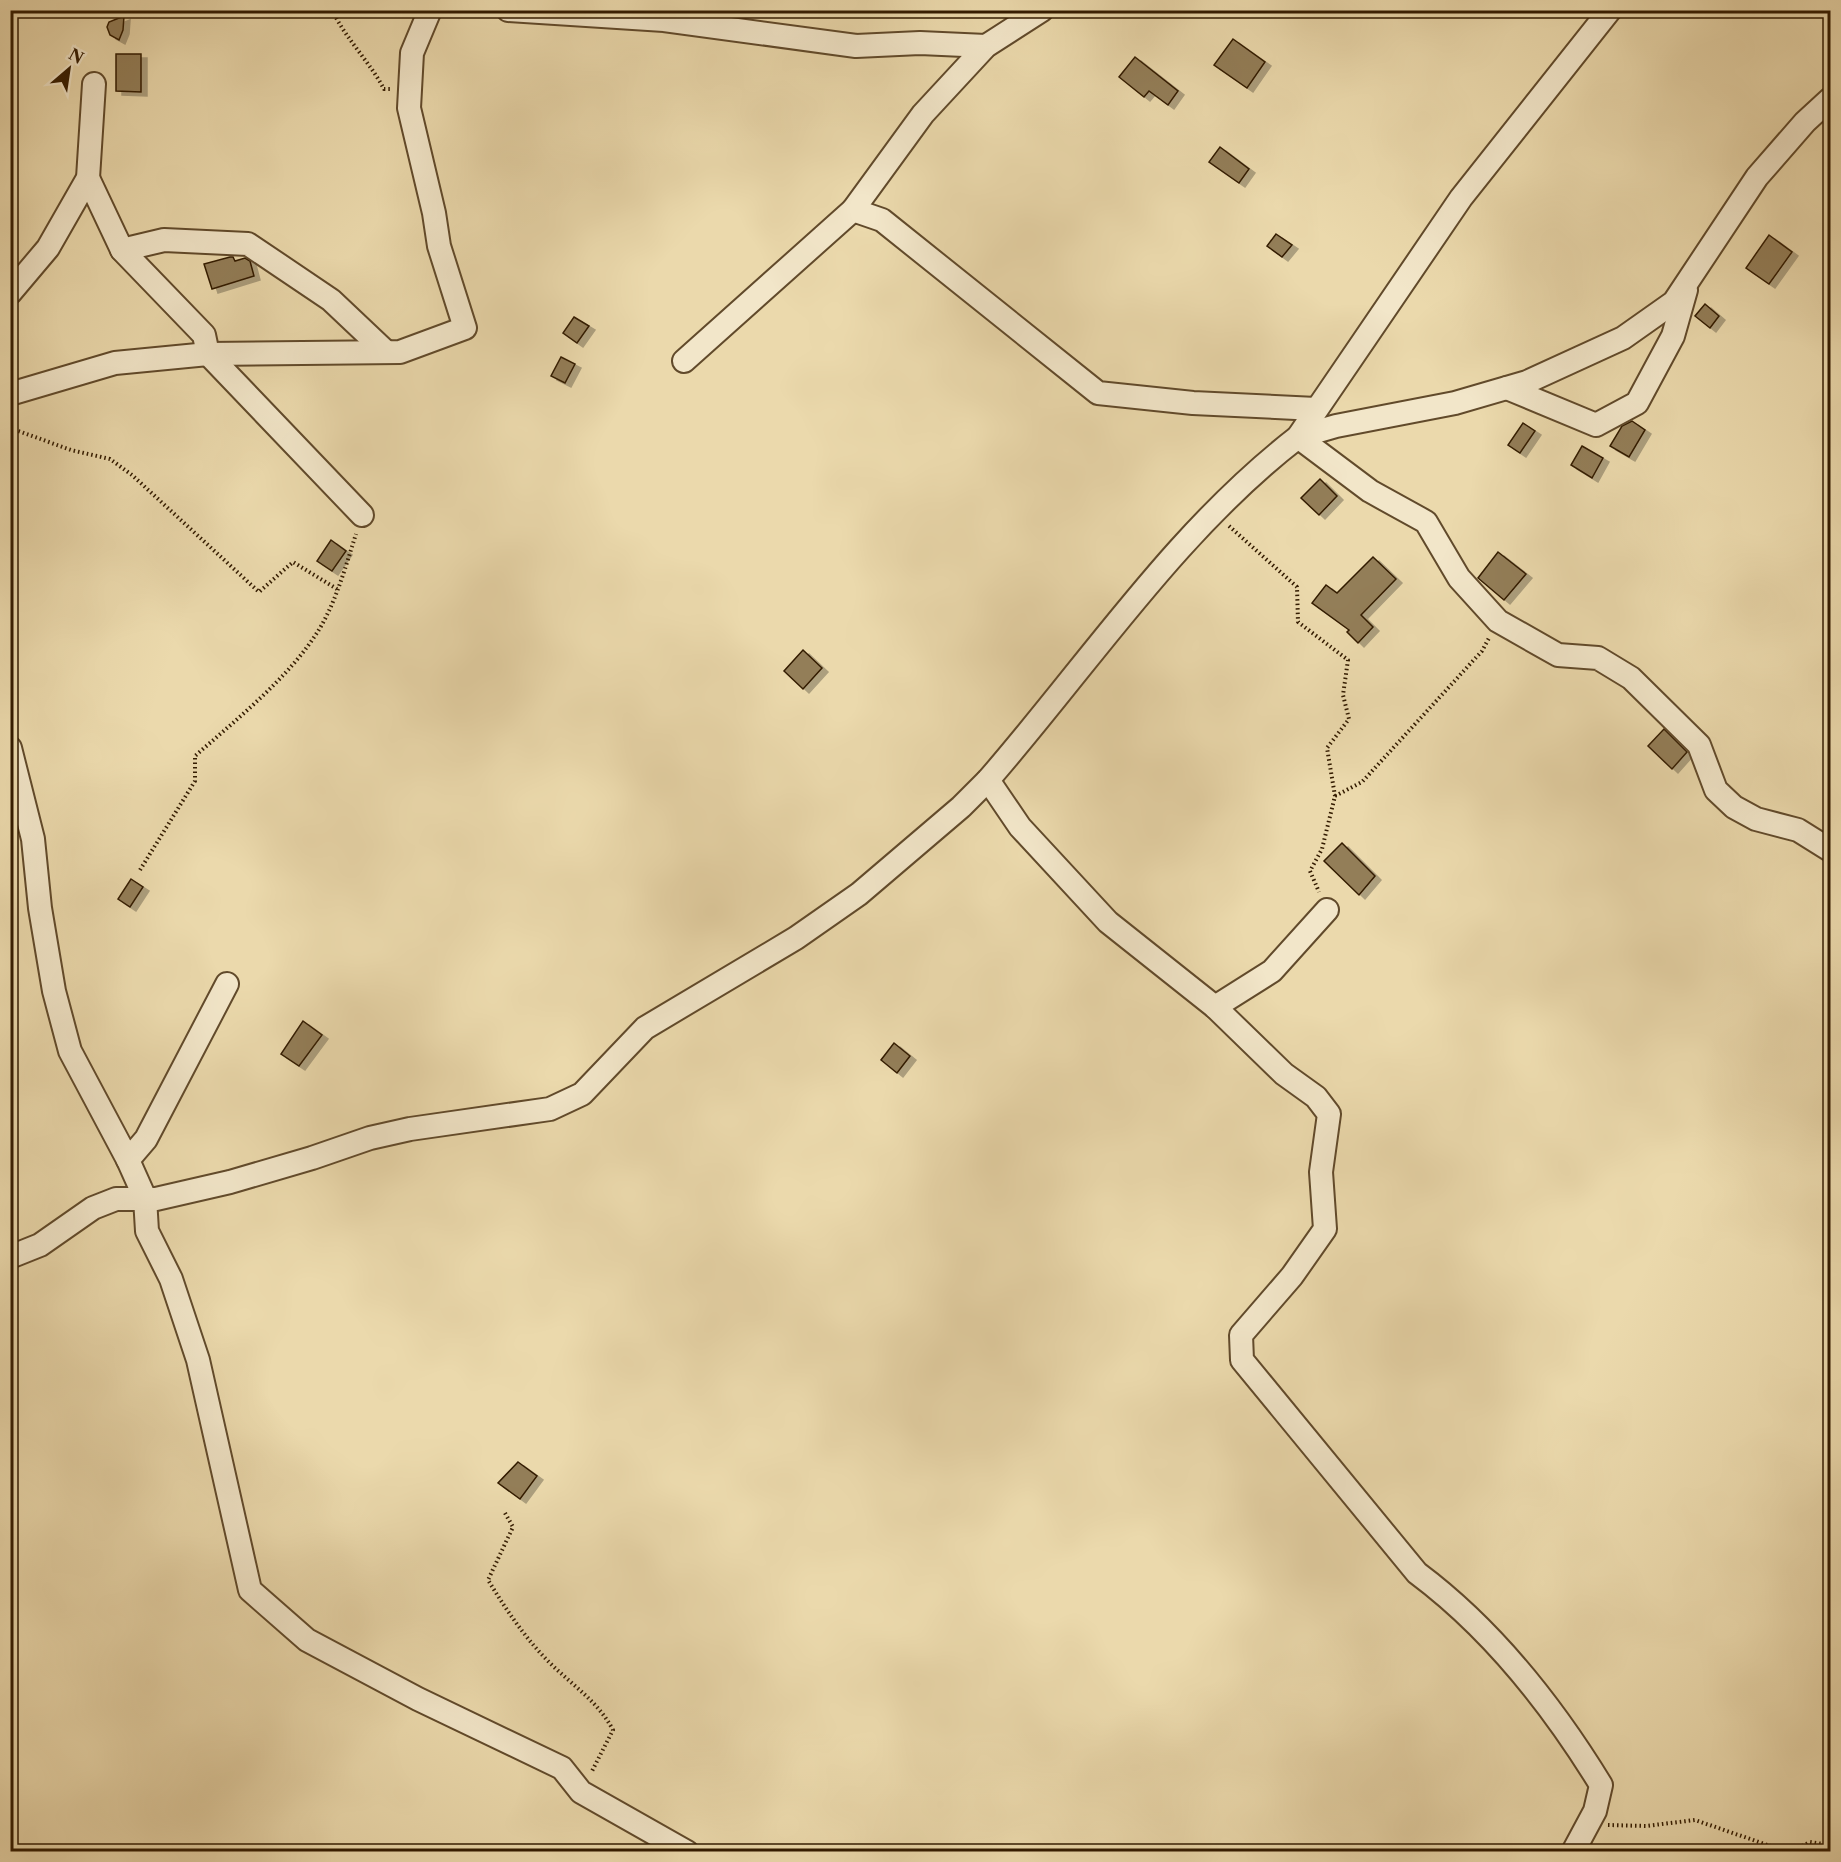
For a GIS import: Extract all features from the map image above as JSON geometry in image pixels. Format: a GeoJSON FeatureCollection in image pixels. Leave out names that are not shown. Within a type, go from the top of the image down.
{"type":"FeatureCollection","features":[{"type":"Feature","properties":{"kind":"street"},"geometry":{"type":"LineString","coordinates":[[10,394],[115,363],[208,354],[400,352],[465,328],[439,246],[434,213],[409,108],[412,53],[430,10]]}},
{"type":"Feature","properties":{"kind":"street"},"geometry":{"type":"LineString","coordinates":[[508,10],[664,20],[856,46],[920,43],[986,46]]}},
{"type":"Feature","properties":{"kind":"street"},"geometry":{"type":"LineString","coordinates":[[684,361],[853,210],[922,114],[986,46],[1042,10]]}},
{"type":"Feature","properties":{"kind":"street"},"geometry":{"type":"LineString","coordinates":[[10,1257],[40,1245],[93,1208],[116,1198],[156,1199],[230,1182],[370,1138],[550,1109],[582,1094],[645,1028],[796,938],[859,894],[962,807],[988,780],[1144,589],[1269,459],[1298,437],[1461,198],[1610,10]]}},
{"type":"Feature","properties":{"kind":"street"},"geometry":{"type":"LineString","coordinates":[[10,293],[48,248],[88,178],[94,84]]}},
{"type":"Feature","properties":{"kind":"street"},"geometry":{"type":"LineString","coordinates":[[1298,437],[1336,426],[1455,404],[1527,382],[1623,338],[1674,302],[1757,177],[1805,122],[1830,99]]}},
{"type":"Feature","properties":{"kind":"street"},"geometry":{"type":"LineString","coordinates":[[88,178],[122,250],[204,335],[208,354],[362,515]]}},
{"type":"Feature","properties":{"kind":"street"},"geometry":{"type":"LineString","coordinates":[[853,210],[882,220],[1098,393],[1193,403],[1316,409]]}},
{"type":"Feature","properties":{"kind":"street"},"geometry":{"type":"LineString","coordinates":[[122,250],[164,240],[248,244],[331,300],[386,352]]}},
{"type":"Feature","properties":{"kind":"street"},"geometry":{"type":"LineString","coordinates":[[1507,388],[1596,425],[1637,403],[1673,336],[1689,280]]}},
{"type":"Feature","properties":{"kind":"street"},"geometry":{"type":"LineString","coordinates":[[1298,437],[1370,491],[1426,522],[1460,578],[1498,621],[1558,655],[1598,657],[1631,678],[1700,745],[1716,790],[1734,807],[1756,819],[1798,830],[1830,850]]}},
{"type":"Feature","properties":{"kind":"street"},"geometry":{"type":"LineString","coordinates":[[10,748],[33,839],[40,908],[52,979],[70,1051],[128,1160],[145,1198],[147,1231],[171,1280],[198,1360],[250,1590],[307,1640],[418,1699],[562,1768],[581,1792],[687,1851]]}},
{"type":"Feature","properties":{"kind":"street"},"geometry":{"type":"LineString","coordinates":[[988,780],[1020,827],[1108,922],[1215,1007],[1284,1074],[1316,1096],[1329,1114],[1321,1172],[1325,1229],[1292,1276],[1240,1335],[1242,1360],[1417,1573],[1446,1595],[1506,1656],[1566,1728],[1601,1785],[1595,1811],[1573,1851]]}},
{"type":"Feature","properties":{"kind":"street"},"geometry":{"type":"LineString","coordinates":[[1215,1007],[1272,971],[1327,910]]}},
{"type":"Feature","properties":{"kind":"street"},"geometry":{"type":"LineString","coordinates":[[128,1160],[146,1139],[227,984]]}},
{"type":"Feature","properties":{"kind":"path"},"geometry":{"type":"LineString","coordinates":[[332,10],[340,26],[374,70],[384,89],[410,88]]}},
{"type":"Feature","properties":{"kind":"path"},"geometry":{"type":"LineString","coordinates":[[10,428],[71,450],[110,459],[132,475],[259,592],[293,562],[337,589]]}},
{"type":"Feature","properties":{"kind":"path"},"geometry":{"type":"LineString","coordinates":[[1215,513],[1297,587],[1298,622],[1347,660],[1343,695],[1349,718],[1327,748],[1335,796],[1322,849],[1310,871],[1327,910]]}},
{"type":"Feature","properties":{"kind":"path"},"geometry":{"type":"LineString","coordinates":[[140,870],[195,781],[195,756],[302,655],[321,626],[337,589],[362,515]]}},
{"type":"Feature","properties":{"kind":"path"},"geometry":{"type":"LineString","coordinates":[[1335,796],[1362,782],[1397,745],[1482,651],[1498,621]]}},
{"type":"Feature","properties":{"kind":"path"},"geometry":{"type":"LineString","coordinates":[[505,1513],[513,1527],[488,1581],[512,1619],[552,1665],[603,1711],[613,1730],[581,1792]]}},
{"type":"Feature","properties":{"kind":"path"},"geometry":{"type":"LineString","coordinates":[[1588,1825],[1646,1826],[1695,1820],[1789,1851],[1809,1842],[1830,1845]]}},
{"type":"Feature","properties":{"kind":"building"},"geometry":{"type":"Polygon","coordinates":[[[124,16],[123,30],[119,40],[110,35],[107,27],[109,22],[124,16]]]}},
{"type":"Feature","properties":{"kind":"building"},"geometry":{"type":"Polygon","coordinates":[[[1233,39],[1265,62],[1247,88],[1214,65],[1233,39]]]}},
{"type":"Feature","properties":{"kind":"building"},"geometry":{"type":"Polygon","coordinates":[[[116,54],[141,54],[141,92],[116,91],[116,54]]]}},
{"type":"Feature","properties":{"kind":"building"},"geometry":{"type":"Polygon","coordinates":[[[1135,57],[1178,91],[1168,105],[1149,91],[1144,97],[1119,77],[1135,57]]]}},
{"type":"Feature","properties":{"kind":"building"},"geometry":{"type":"Polygon","coordinates":[[[1220,147],[1249,169],[1239,183],[1209,162],[1220,147]]]}},
{"type":"Feature","properties":{"kind":"building"},"geometry":{"type":"Polygon","coordinates":[[[1276,234],[1292,245],[1282,257],[1267,246],[1276,234]]]}},
{"type":"Feature","properties":{"kind":"building"},"geometry":{"type":"Polygon","coordinates":[[[1769,235],[1792,252],[1769,284],[1746,268],[1769,235]]]}},
{"type":"Feature","properties":{"kind":"building"},"geometry":{"type":"Polygon","coordinates":[[[233,257],[235,261],[245,258],[250,261],[254,276],[212,289],[204,264],[233,257]]]}},
{"type":"Feature","properties":{"kind":"building"},"geometry":{"type":"Polygon","coordinates":[[[1705,304],[1719,316],[1710,328],[1695,316],[1705,304]]]}},
{"type":"Feature","properties":{"kind":"building"},"geometry":{"type":"Polygon","coordinates":[[[574,317],[589,326],[577,343],[563,333],[574,317]]]}},
{"type":"Feature","properties":{"kind":"building"},"geometry":{"type":"Polygon","coordinates":[[[561,357],[575,364],[565,383],[551,376],[561,357]]]}},
{"type":"Feature","properties":{"kind":"building"},"geometry":{"type":"Polygon","coordinates":[[[1632,421],[1645,430],[1629,457],[1610,446],[1622,426],[1632,421]]]}},
{"type":"Feature","properties":{"kind":"building"},"geometry":{"type":"Polygon","coordinates":[[[1523,423],[1535,431],[1520,453],[1508,445],[1523,423]]]}},
{"type":"Feature","properties":{"kind":"building"},"geometry":{"type":"Polygon","coordinates":[[[1582,446],[1603,458],[1592,478],[1571,465],[1582,446]]]}},
{"type":"Feature","properties":{"kind":"building"},"geometry":{"type":"Polygon","coordinates":[[[1320,479],[1337,496],[1319,515],[1301,498],[1320,479]]]}},
{"type":"Feature","properties":{"kind":"building"},"geometry":{"type":"Polygon","coordinates":[[[331,540],[346,551],[332,571],[317,561],[331,540]]]}},
{"type":"Feature","properties":{"kind":"building"},"geometry":{"type":"Polygon","coordinates":[[[1498,552],[1526,574],[1504,600],[1478,578],[1498,552]]]}},
{"type":"Feature","properties":{"kind":"building"},"geometry":{"type":"Polygon","coordinates":[[[1373,557],[1396,579],[1361,615],[1373,627],[1358,643],[1347,632],[1349,630],[1312,603],[1326,585],[1337,593],[1373,557]]]}},
{"type":"Feature","properties":{"kind":"building"},"geometry":{"type":"Polygon","coordinates":[[[803,650],[822,668],[803,689],[784,671],[803,650]]]}},
{"type":"Feature","properties":{"kind":"building"},"geometry":{"type":"Polygon","coordinates":[[[1664,729],[1687,752],[1672,769],[1648,746],[1664,729]]]}},
{"type":"Feature","properties":{"kind":"building"},"geometry":{"type":"Polygon","coordinates":[[[1342,843],[1375,876],[1359,895],[1324,861],[1342,843]]]}},
{"type":"Feature","properties":{"kind":"building"},"geometry":{"type":"Polygon","coordinates":[[[131,879],[143,887],[130,907],[118,899],[131,879]]]}},
{"type":"Feature","properties":{"kind":"building"},"geometry":{"type":"Polygon","coordinates":[[[303,1021],[322,1035],[299,1066],[281,1054],[303,1021]]]}},
{"type":"Feature","properties":{"kind":"building"},"geometry":{"type":"Polygon","coordinates":[[[894,1043],[910,1056],[897,1073],[881,1060],[894,1043]]]}},
{"type":"Feature","properties":{"kind":"building"},"geometry":{"type":"Polygon","coordinates":[[[518,1462],[537,1476],[520,1499],[498,1483],[518,1462]]]}}]}
